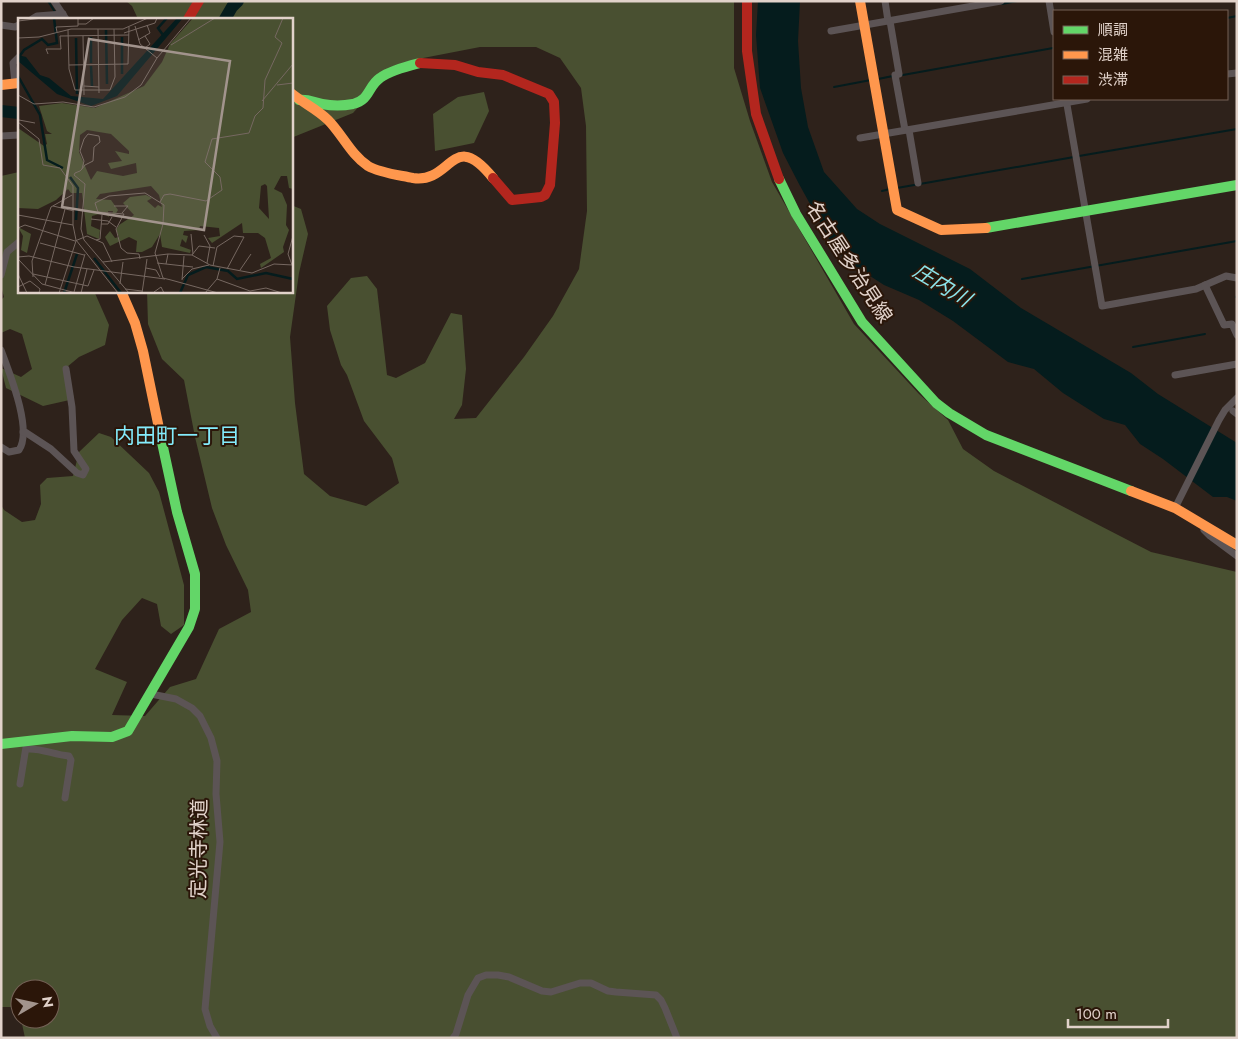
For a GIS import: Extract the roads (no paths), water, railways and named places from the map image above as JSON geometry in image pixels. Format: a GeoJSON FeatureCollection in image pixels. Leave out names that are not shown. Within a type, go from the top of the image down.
{"type":"FeatureCollection","features":[{"type":"Feature","properties":{"kind":"main road"},"geometry":{"type":"LineString","coordinates":[[189,18],[199,1]]}},
{"type":"Feature","properties":{"kind":"main road","name":"名古屋多治見線"},"geometry":{"type":"LineString","coordinates":[[747,1],[746,51],[756,114],[765,142],[779,180],[796,214],[862,322],[936,403],[967,426],[1007,444],[1175,508],[1237,545]]}},
{"type":"Feature","properties":{"kind":"main road"},"geometry":{"type":"LineString","coordinates":[[860,1],[897,210],[940,230],[992,228],[1237,185]]}},
{"type":"Feature","properties":{"kind":"main road"},"geometry":{"type":"LineString","coordinates":[[421,63],[455,65],[478,72],[511,77],[549,94],[554,102],[555,123],[550,186],[545,195],[541,197],[512,200],[482,166],[468,157],[460,157],[440,168],[431,176],[421,178],[374,168],[362,161],[326,118],[295,96],[321,104],[338,106],[354,104],[364,99],[380,78],[402,68],[421,63]]}},
{"type":"Feature","properties":{"kind":"main road"},"geometry":{"type":"LineString","coordinates":[[1,85],[17,83]]}},
{"type":"Feature","properties":{"kind":"main road"},"geometry":{"type":"LineString","coordinates":[[1,744],[26,746],[65,736],[101,738],[118,736],[128,730],[175,654],[189,627],[195,609],[195,574],[177,512],[143,351],[135,323],[121,292]]}},
{"type":"Feature","properties":{"kind":"street"},"geometry":{"type":"LineString","coordinates":[[54,1],[64,16]]}},
{"type":"Feature","properties":{"kind":"street"},"geometry":{"type":"LineString","coordinates":[[885,1],[900,74],[895,75],[918,183]]}},
{"type":"Feature","properties":{"kind":"street"},"geometry":{"type":"LineString","coordinates":[[831,31],[1001,1]]}},
{"type":"Feature","properties":{"kind":"street"},"geometry":{"type":"LineString","coordinates":[[1049,1],[1053,26]]}},
{"type":"Feature","properties":{"kind":"street"},"geometry":{"type":"LineString","coordinates":[[35,18],[41,16],[64,16]]}},
{"type":"Feature","properties":{"kind":"street"},"geometry":{"type":"LineString","coordinates":[[1,26],[18,26]]}},
{"type":"Feature","properties":{"kind":"street"},"geometry":{"type":"LineString","coordinates":[[17,83],[13,62],[18,58]]}},
{"type":"Feature","properties":{"kind":"street"},"geometry":{"type":"LineString","coordinates":[[860,138],[1067,100],[1102,306],[1196,289],[1226,276],[1237,278]]}},
{"type":"Feature","properties":{"kind":"street"},"geometry":{"type":"LineString","coordinates":[[1,136],[18,135]]}},
{"type":"Feature","properties":{"kind":"street"},"geometry":{"type":"LineString","coordinates":[[1,275],[7,252],[18,243]]}},
{"type":"Feature","properties":{"kind":"street"},"geometry":{"type":"LineString","coordinates":[[1205,285],[1224,326],[1234,323],[1237,335]]}},
{"type":"Feature","properties":{"kind":"street"},"geometry":{"type":"LineString","coordinates":[[1,350],[20,402],[22,432],[19,450],[9,452],[1,447]]}},
{"type":"Feature","properties":{"kind":"street"},"geometry":{"type":"LineString","coordinates":[[1176,376],[1237,364]]}},
{"type":"Feature","properties":{"kind":"street"},"geometry":{"type":"LineString","coordinates":[[22,432],[25,432],[51,449],[77,473],[83,475],[86,469],[74,451],[72,407],[66,369]]}},
{"type":"Feature","properties":{"kind":"street"},"geometry":{"type":"LineString","coordinates":[[1175,508],[1219,420],[1225,410],[1237,398]]}},
{"type":"Feature","properties":{"kind":"street"},"geometry":{"type":"LineString","coordinates":[[1194,519],[1210,536],[1237,556]]}},
{"type":"Feature","properties":{"kind":"street","name":"定光寺林道"},"geometry":{"type":"LineString","coordinates":[[151,694],[176,699],[192,708],[200,716],[211,738],[217,761],[216,794],[220,842],[205,1009],[210,1026],[217,1038]]}},
{"type":"Feature","properties":{"kind":"street"},"geometry":{"type":"LineString","coordinates":[[20,784],[26,746],[69,756],[71,760],[64,798]]}},
{"type":"Feature","properties":{"kind":"street"},"geometry":{"type":"LineString","coordinates":[[453,1038],[456,1034],[468,995],[478,978],[486,975],[509,977],[542,991],[551,992],[580,983],[591,984],[608,991],[656,995],[665,1008],[677,1038]]}},
{"type":"Feature","properties":{"kind":"water","name":"庄内川"},"geometry":{"type":"Polygon","coordinates":[[[758,1],[800,1],[798,41],[801,88],[808,127],[824,172],[857,209],[880,224],[970,269],[1021,308],[1131,373],[1158,394],[1237,443],[1237,501],[1227,497],[1213,497],[1140,444],[1125,425],[1104,419],[1063,393],[1034,369],[1008,362],[953,321],[919,300],[884,285],[836,251],[783,153],[760,88],[756,35],[758,1]]]}},
{"type":"Feature","properties":{"kind":"waterway"},"geometry":{"type":"LineString","coordinates":[[48,1],[55,12]]}},
{"type":"Feature","properties":{"kind":"waterway"},"geometry":{"type":"LineString","coordinates":[[226,18],[238,1]]}},
{"type":"Feature","properties":{"kind":"waterway"},"geometry":{"type":"LineString","coordinates":[[1002,4],[1017,1]]}},
{"type":"Feature","properties":{"kind":"waterway"},"geometry":{"type":"LineString","coordinates":[[1228,18],[1237,16]]}},
{"type":"Feature","properties":{"kind":"waterway"},"geometry":{"type":"LineString","coordinates":[[903,75],[1053,48]]}},
{"type":"Feature","properties":{"kind":"waterway"},"geometry":{"type":"LineString","coordinates":[[878,79],[893,76]]}},
{"type":"Feature","properties":{"kind":"waterway"},"geometry":{"type":"LineString","coordinates":[[834,87],[871,80]]}},
{"type":"Feature","properties":{"kind":"waterway"},"geometry":{"type":"LineString","coordinates":[[1,111],[18,113]]}},
{"type":"Feature","properties":{"kind":"waterway"},"geometry":{"type":"LineString","coordinates":[[1079,156],[1237,129]]}},
{"type":"Feature","properties":{"kind":"waterway"},"geometry":{"type":"LineString","coordinates":[[897,188],[1074,157]]}},
{"type":"Feature","properties":{"kind":"waterway"},"geometry":{"type":"LineString","coordinates":[[882,191],[890,189]]}},
{"type":"Feature","properties":{"kind":"waterway"},"geometry":{"type":"LineString","coordinates":[[1022,279],[1237,241]]}},
{"type":"Feature","properties":{"kind":"waterway"},"geometry":{"type":"LineString","coordinates":[[1133,347],[1205,334]]}},
{"type":"Feature","properties":{"kind":"district","name":"内田町一丁目"},"geometry":{"type":"Point","coordinates":[177,436]}}]}
